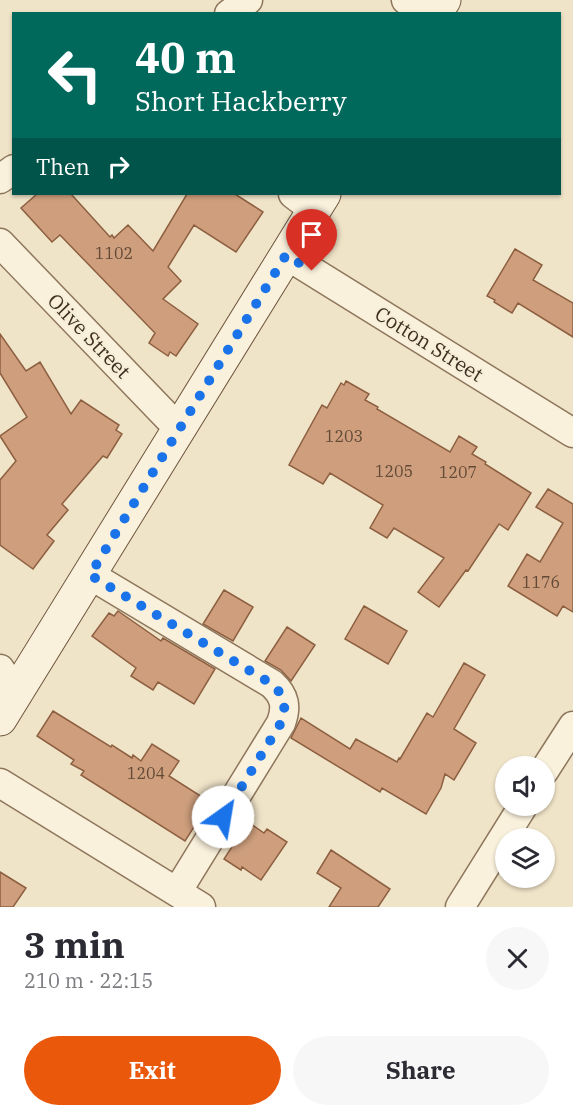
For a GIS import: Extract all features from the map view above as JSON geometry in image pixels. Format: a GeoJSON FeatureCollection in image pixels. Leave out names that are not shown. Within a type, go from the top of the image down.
{"type":"FeatureCollection","features":[{"type":"Feature","properties":{"kind":"street"},"geometry":{"type":"LineString","coordinates":[[233,12],[248,0]]}},
{"type":"Feature","properties":{"kind":"street"},"geometry":{"type":"LineString","coordinates":[[406,0],[425,12]]}},
{"type":"Feature","properties":{"kind":"street"},"geometry":{"type":"LineString","coordinates":[[5,694],[90,575],[286,255],[311,199]]}},
{"type":"Feature","properties":{"kind":"street","name":"Olive Street"},"geometry":{"type":"LineString","coordinates":[[0,243],[178,428]]}},
{"type":"Feature","properties":{"kind":"street","name":"Cotton Street"},"geometry":{"type":"LineString","coordinates":[[286,255],[573,433]]}},
{"type":"Feature","properties":{"kind":"street"},"geometry":{"type":"LineString","coordinates":[[90,575],[272,684],[280,692],[284,702],[285,712],[281,723],[177,892]]}},
{"type":"Feature","properties":{"kind":"street"},"geometry":{"type":"LineString","coordinates":[[554,756],[573,726]]}},
{"type":"Feature","properties":{"kind":"street"},"geometry":{"type":"LineString","coordinates":[[0,783],[201,907]]}},
{"type":"Feature","properties":{"kind":"street"},"geometry":{"type":"LineString","coordinates":[[460,907],[517,816]]}},
{"type":"Feature","properties":{"kind":"building"},"geometry":{"type":"Polygon","coordinates":[[[36,195],[72,195],[110,237],[112,235],[114,238],[128,225],[153,251],[186,195],[237,195],[263,212],[236,252],[194,225],[168,267],[181,281],[163,299],[198,324],[176,356],[170,352],[168,356],[149,343],[155,333],[60,235],[52,242],[21,208],[36,195]]]}},
{"type":"Feature","properties":{"kind":"building"},"geometry":{"type":"Polygon","coordinates":[[[515,249],[542,265],[533,280],[573,303],[573,337],[518,303],[512,313],[487,296],[515,249]]]}},
{"type":"Feature","properties":{"kind":"building"},"geometry":{"type":"Polygon","coordinates":[[[0,334],[26,371],[40,362],[71,414],[81,400],[119,425],[116,430],[122,434],[107,458],[103,456],[62,504],[68,510],[47,535],[54,541],[33,569],[0,545],[0,480],[16,461],[0,436],[27,417],[0,373],[0,334]]]}},
{"type":"Feature","properties":{"kind":"building"},"geometry":{"type":"Polygon","coordinates":[[[346,381],[369,394],[365,400],[378,407],[377,409],[450,452],[459,436],[477,447],[472,454],[531,493],[508,530],[499,524],[468,571],[466,570],[439,607],[418,592],[444,558],[394,528],[387,538],[370,528],[383,505],[330,473],[323,484],[289,465],[322,405],[327,408],[341,383],[344,385],[346,381]]]}},
{"type":"Feature","properties":{"kind":"building"},"geometry":{"type":"Polygon","coordinates":[[[548,489],[573,504],[573,612],[563,606],[557,616],[508,586],[527,554],[540,562],[563,523],[536,507],[548,489]]]}},
{"type":"Feature","properties":{"kind":"building"},"geometry":{"type":"Polygon","coordinates":[[[224,590],[253,607],[233,641],[203,624],[224,590]]]}},
{"type":"Feature","properties":{"kind":"building"},"geometry":{"type":"Polygon","coordinates":[[[364,606],[407,631],[388,664],[345,639],[364,606]]]}},
{"type":"Feature","properties":{"kind":"building"},"geometry":{"type":"Polygon","coordinates":[[[118,611],[161,641],[163,638],[215,669],[194,704],[158,682],[153,690],[131,676],[136,668],[92,636],[109,613],[114,616],[118,611]]]}},
{"type":"Feature","properties":{"kind":"building"},"geometry":{"type":"Polygon","coordinates":[[[287,627],[315,645],[291,681],[281,670],[265,661],[287,627]]]}},
{"type":"Feature","properties":{"kind":"building"},"geometry":{"type":"Polygon","coordinates":[[[464,663],[485,675],[454,729],[476,743],[454,780],[445,774],[441,788],[426,814],[382,788],[380,792],[291,738],[301,718],[350,749],[356,739],[397,762],[427,713],[433,717],[464,663]]]}},
{"type":"Feature","properties":{"kind":"building"},"geometry":{"type":"Polygon","coordinates":[[[53,711],[132,758],[133,755],[141,761],[152,744],[179,761],[169,776],[210,802],[185,841],[81,775],[84,771],[71,764],[74,760],[37,736],[53,711]]]}},
{"type":"Feature","properties":{"kind":"building"},"geometry":{"type":"Polygon","coordinates":[[[248,822],[264,833],[267,829],[287,842],[261,880],[242,867],[241,870],[224,859],[248,822]]]}},
{"type":"Feature","properties":{"kind":"building"},"geometry":{"type":"Polygon","coordinates":[[[331,850],[390,889],[378,907],[329,907],[341,888],[317,873],[331,850]]]}},
{"type":"Feature","properties":{"kind":"building"},"geometry":{"type":"Polygon","coordinates":[[[0,872],[26,888],[13,907],[0,907],[0,872]]]}},
{"type":"Feature","properties":{"kind":"route"},"geometry":{"type":"LineString","coordinates":[[223,817],[281,723],[285,712],[280,692],[272,684],[90,575],[286,255],[312,271]]}}]}
